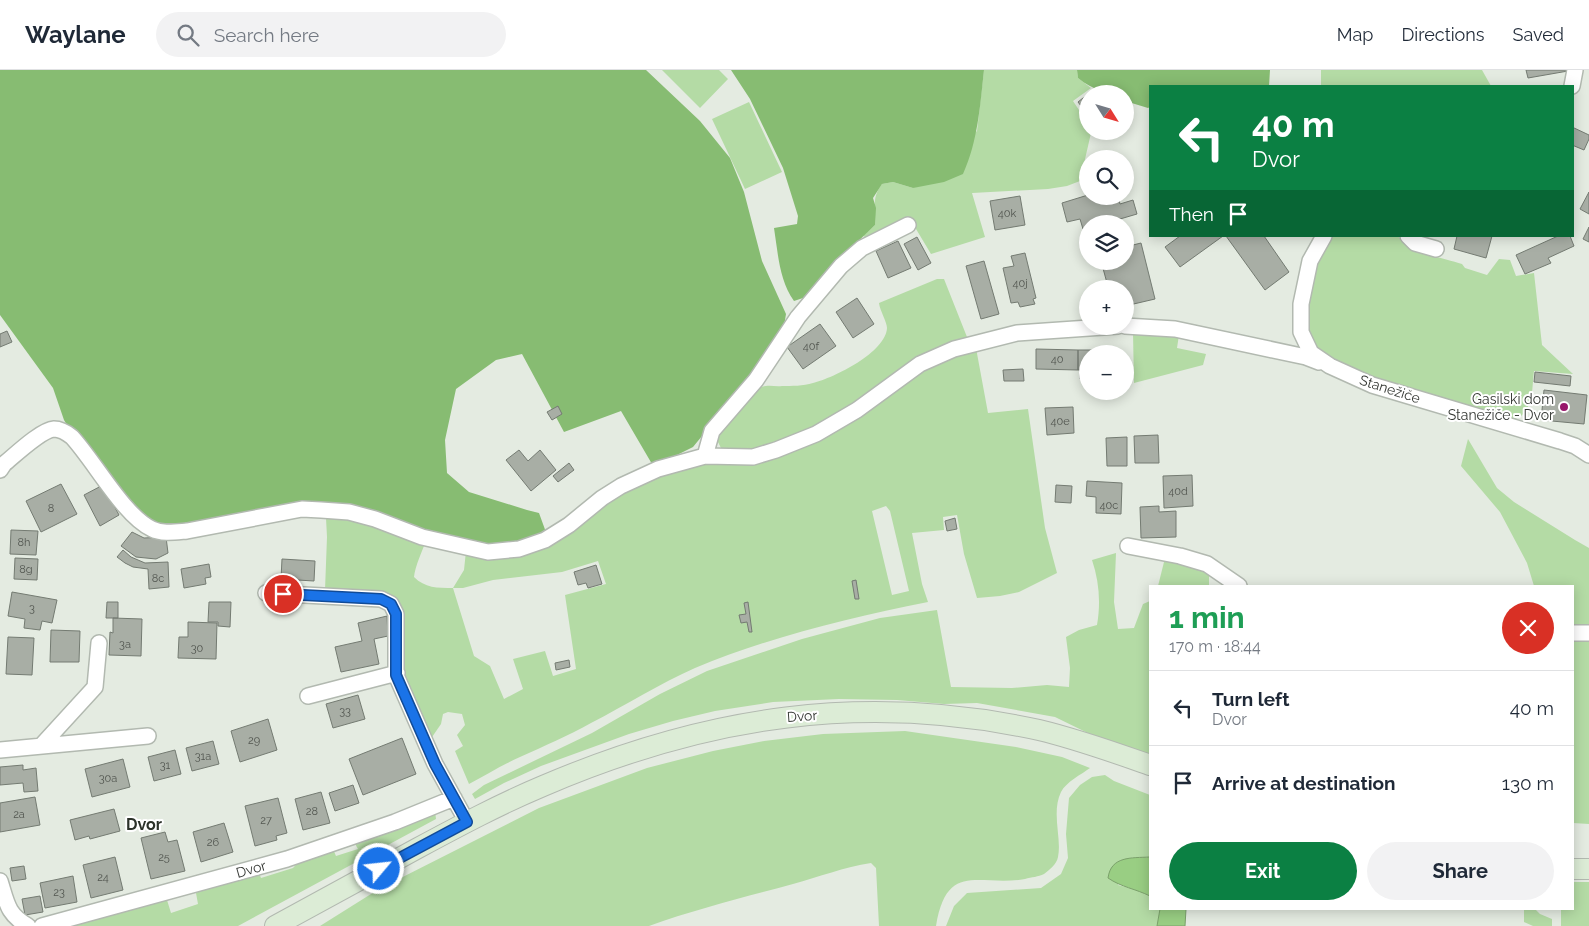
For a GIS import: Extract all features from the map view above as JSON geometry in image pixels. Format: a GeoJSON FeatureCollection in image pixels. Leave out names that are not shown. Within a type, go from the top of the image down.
{"type":"FeatureCollection","features":[{"type":"Feature","properties":{"kind":"street"},"geometry":{"type":"LineString","coordinates":[[1572,85],[1576,70]]}},
{"type":"Feature","properties":{"kind":"street"},"geometry":{"type":"LineString","coordinates":[[705,456],[712,431],[756,380],[798,317],[841,266],[862,248],[908,225]]}},
{"type":"Feature","properties":{"kind":"street","name":"Stanežiče"},"geometry":{"type":"LineString","coordinates":[[1323,237],[1310,261],[1301,304],[1301,332],[1311,353],[1330,366],[1372,385],[1560,441],[1575,446],[1589,455]]}},
{"type":"Feature","properties":{"kind":"street"},"geometry":{"type":"LineString","coordinates":[[1409,237],[1415,243],[1436,249]]}},
{"type":"Feature","properties":{"kind":"street"},"geometry":{"type":"LineString","coordinates":[[1134,327],[1175,329],[1306,357],[1330,366]]}},
{"type":"Feature","properties":{"kind":"street"},"geometry":{"type":"LineString","coordinates":[[0,470],[21,450],[50,430],[57,429],[64,432],[78,444],[128,510],[139,521],[153,530],[169,532],[187,531],[302,509],[322,510],[375,518],[422,537],[488,552],[519,549],[545,540],[570,525],[602,498],[621,486],[658,469],[705,456],[753,457],[816,434],[858,410],[920,364],[954,350],[1017,334],[1079,329]]}},
{"type":"Feature","properties":{"kind":"street"},"geometry":{"type":"LineString","coordinates":[[1128,546],[1180,556],[1207,564],[1238,585]]}},
{"type":"Feature","properties":{"kind":"street"},"geometry":{"type":"LineString","coordinates":[[266,593],[381,599],[391,604],[396,614],[396,673],[435,764],[467,822]]}},
{"type":"Feature","properties":{"kind":"street"},"geometry":{"type":"LineString","coordinates":[[1574,632],[1589,633]]}},
{"type":"Feature","properties":{"kind":"street"},"geometry":{"type":"LineString","coordinates":[[41,746],[95,687],[99,643]]}},
{"type":"Feature","properties":{"kind":"street"},"geometry":{"type":"LineString","coordinates":[[308,696],[396,673]]}},
{"type":"Feature","properties":{"kind":"street","name":"Dvor"},"geometry":{"type":"LineString","coordinates":[[274,926],[467,822],[540,787],[627,753],[696,733],[735,725],[799,716],[884,712],[963,717],[1039,730],[1078,740],[1149,765]]}},
{"type":"Feature","properties":{"kind":"street"},"geometry":{"type":"LineString","coordinates":[[0,750],[148,736]]}},
{"type":"Feature","properties":{"kind":"street","name":"Dvor"},"geometry":{"type":"LineString","coordinates":[[42,926],[287,859],[395,822],[454,798]]}},
{"type":"Feature","properties":{"kind":"street"},"geometry":{"type":"LineString","coordinates":[[1574,869],[1589,869]]}},
{"type":"Feature","properties":{"kind":"street"},"geometry":{"type":"LineString","coordinates":[[0,881],[9,910],[16,919],[28,926]]}},
{"type":"Feature","properties":{"kind":"shaded area"},"geometry":{"type":"Polygon","coordinates":[[[0,70],[646,70],[700,121],[730,158],[744,192],[762,261],[786,314],[783,332],[770,353],[693,447],[667,460],[652,464],[621,411],[564,432],[522,354],[496,360],[456,389],[445,440],[447,473],[469,492],[539,513],[547,535],[521,545],[489,548],[450,539],[348,507],[173,530],[149,523],[71,432],[64,420],[53,388],[0,315],[0,70]]]}},
{"type":"Feature","properties":{"kind":"shaded area"},"geometry":{"type":"Polygon","coordinates":[[[662,70],[719,70],[728,79],[700,108],[662,70]]]}},
{"type":"Feature","properties":{"kind":"shaded area"},"geometry":{"type":"Polygon","coordinates":[[[731,70],[984,70],[975,136],[963,174],[944,182],[913,188],[893,182],[882,184],[873,198],[876,208],[875,225],[806,297],[794,301],[782,275],[774,228],[797,224],[798,216],[783,168],[750,99],[731,70]]]}},
{"type":"Feature","properties":{"kind":"shaded area"},"geometry":{"type":"Polygon","coordinates":[[[984,70],[1077,70],[1078,78],[1087,85],[1079,85],[1079,97],[1073,101],[1079,110],[1079,140],[1089,140],[1087,150],[1079,150],[1079,181],[1067,186],[1048,189],[972,193],[985,237],[931,254],[910,219],[869,239],[863,236],[875,225],[875,199],[882,184],[893,182],[913,188],[977,131],[984,70]]]}},
{"type":"Feature","properties":{"kind":"shaded area"},"geometry":{"type":"Polygon","coordinates":[[[1077,70],[1270,70],[1269,85],[1149,85],[1148,108],[1134,104],[1134,85],[1088,85],[1078,78],[1077,70]]]}},
{"type":"Feature","properties":{"kind":"shaded area"},"geometry":{"type":"Polygon","coordinates":[[[1321,70],[1482,70],[1490,85],[1321,85],[1321,70]]]}},
{"type":"Feature","properties":{"kind":"shaded area"},"geometry":{"type":"Polygon","coordinates":[[[749,102],[782,172],[745,189],[712,119],[749,102]]]}},
{"type":"Feature","properties":{"kind":"shaded area"},"geometry":{"type":"Polygon","coordinates":[[[1329,237],[1399,237],[1403,242],[1418,250],[1462,264],[1465,268],[1487,275],[1499,259],[1510,260],[1516,276],[1534,273],[1542,345],[1573,374],[1534,371],[1532,393],[1527,410],[1513,420],[1363,376],[1319,351],[1308,334],[1308,290],[1314,267],[1329,237]]]}},
{"type":"Feature","properties":{"kind":"shaded area"},"geometry":{"type":"Polygon","coordinates":[[[937,279],[944,279],[967,337],[925,355],[829,423],[751,453],[722,450],[717,440],[717,432],[755,391],[765,386],[798,386],[813,383],[833,376],[858,363],[878,346],[884,337],[887,326],[879,303],[937,279]]]}},
{"type":"Feature","properties":{"kind":"shaded area"},"geometry":{"type":"Polygon","coordinates":[[[1134,333],[1179,335],[1177,348],[1206,354],[1203,365],[1134,383],[1134,333]]]}},
{"type":"Feature","properties":{"kind":"shaded area"},"geometry":{"type":"Polygon","coordinates":[[[976,348],[988,413],[1028,409],[1045,528],[1057,573],[1019,592],[977,598],[964,554],[957,515],[943,517],[944,530],[912,533],[922,584],[928,602],[810,629],[752,647],[695,668],[574,732],[513,760],[469,784],[455,751],[463,746],[457,735],[465,725],[462,714],[448,712],[443,714],[441,724],[430,740],[407,688],[401,663],[401,611],[395,597],[380,592],[325,590],[326,518],[351,517],[426,541],[414,577],[427,585],[453,588],[464,570],[466,551],[520,553],[618,492],[688,465],[762,459],[919,371],[976,348]],[[886,506],[872,511],[892,595],[909,591],[890,511],[886,506]],[[598,561],[562,572],[493,580],[463,588],[453,588],[474,656],[490,666],[504,699],[523,689],[513,659],[545,651],[553,676],[576,669],[565,595],[606,584],[598,561]]]}},
{"type":"Feature","properties":{"kind":"shaded area"},"geometry":{"type":"Polygon","coordinates":[[[1468,439],[1497,488],[1514,502],[1589,548],[1589,628],[1574,628],[1574,585],[1534,585],[1527,563],[1500,512],[1461,466],[1468,439]]]}},
{"type":"Feature","properties":{"kind":"shaded area"},"geometry":{"type":"Polygon","coordinates":[[[1116,553],[1114,602],[1118,629],[1134,628],[1143,604],[1149,601],[1149,755],[1098,738],[1055,717],[977,703],[944,704],[897,700],[839,699],[773,702],[715,711],[629,734],[541,766],[475,799],[472,794],[484,785],[592,733],[660,694],[707,671],[802,639],[880,618],[937,610],[951,687],[1012,688],[1047,685],[1069,687],[1070,668],[1066,637],[1079,630],[1097,625],[1099,592],[1092,560],[1116,553]]]}},
{"type":"Feature","properties":{"kind":"shaded area"},"geometry":{"type":"Polygon","coordinates":[[[1165,558],[1209,573],[1209,585],[1158,585],[1165,558]]]}},
{"type":"Feature","properties":{"kind":"shaded area"},"geometry":{"type":"Polygon","coordinates":[[[1574,638],[1589,639],[1589,824],[1574,823],[1574,638]]]}},
{"type":"Feature","properties":{"kind":"shaded area"},"geometry":{"type":"Polygon","coordinates":[[[905,731],[1016,747],[1062,757],[1090,768],[1063,788],[1058,800],[1059,850],[1053,867],[1044,874],[1025,879],[1008,881],[980,880],[957,884],[948,892],[941,905],[936,926],[879,926],[876,868],[871,863],[685,914],[649,926],[320,926],[379,889],[539,808],[647,768],[713,751],[764,741],[823,734],[905,731]]]}},
{"type":"Feature","properties":{"kind":"shaded area"},"geometry":{"type":"Polygon","coordinates":[[[1105,775],[1114,781],[1149,795],[1149,857],[1131,858],[1118,885],[1138,890],[1149,896],[1149,910],[1160,910],[1157,926],[946,926],[954,906],[967,893],[1041,888],[1061,874],[1068,858],[1066,834],[1069,798],[1080,785],[1092,777],[1105,775]]]}},
{"type":"Feature","properties":{"kind":"shaded area"},"geometry":{"type":"Polygon","coordinates":[[[435,811],[436,819],[238,926],[62,926],[167,900],[171,913],[198,904],[196,893],[202,890],[259,873],[261,878],[293,868],[303,857],[332,847],[336,856],[358,849],[354,842],[435,811]]]}},
{"type":"Feature","properties":{"kind":"shaded area"},"geometry":{"type":"Polygon","coordinates":[[[1149,857],[1149,896],[1118,884],[1108,878],[1113,866],[1129,858],[1149,857]]]}},
{"type":"Feature","properties":{"kind":"shaded area"},"geometry":{"type":"Polygon","coordinates":[[[1574,882],[1589,882],[1589,926],[1561,926],[1561,910],[1574,910],[1574,882]]]}},
{"type":"Feature","properties":{"kind":"shaded area"},"geometry":{"type":"Polygon","coordinates":[[[1160,910],[1186,910],[1185,926],[1157,926],[1160,910]]]}},
{"type":"Feature","properties":{"kind":"shaded area"},"geometry":{"type":"Polygon","coordinates":[[[1524,910],[1536,910],[1540,914],[1552,919],[1552,926],[1533,926],[1524,922],[1524,910]]]}},
{"type":"Feature","properties":{"kind":"building"},"geometry":{"type":"Polygon","coordinates":[[[1526,70],[1567,70],[1568,71],[1528,78],[1526,70]]]}},
{"type":"Feature","properties":{"kind":"building"},"geometry":{"type":"Polygon","coordinates":[[[1574,128],[1589,135],[1584,150],[1574,146],[1574,128]]]}},
{"type":"Feature","properties":{"kind":"building"},"geometry":{"type":"Polygon","coordinates":[[[1589,192],[1589,214],[1580,209],[1589,192]]]}},
{"type":"Feature","properties":{"kind":"building"},"geometry":{"type":"Polygon","coordinates":[[[1020,196],[1025,225],[995,230],[990,201],[1020,196]]]}},
{"type":"Feature","properties":{"kind":"building"},"geometry":{"type":"Polygon","coordinates":[[[1079,198],[1079,205],[1134,204],[1137,214],[1079,215],[1079,219],[1067,222],[1062,203],[1079,198]]]}},
{"type":"Feature","properties":{"kind":"building"},"geometry":{"type":"Polygon","coordinates":[[[1589,227],[1589,242],[1583,239],[1589,227]]]}},
{"type":"Feature","properties":{"kind":"building"},"geometry":{"type":"Polygon","coordinates":[[[917,237],[931,263],[918,270],[904,244],[917,237]]]}},
{"type":"Feature","properties":{"kind":"building"},"geometry":{"type":"Polygon","coordinates":[[[1179,237],[1222,237],[1180,267],[1165,247],[1179,237]]]}},
{"type":"Feature","properties":{"kind":"building"},"geometry":{"type":"Polygon","coordinates":[[[1227,237],[1265,237],[1289,272],[1265,290],[1227,237]]]}},
{"type":"Feature","properties":{"kind":"building"},"geometry":{"type":"Polygon","coordinates":[[[1457,237],[1492,237],[1486,258],[1454,249],[1457,237]]]}},
{"type":"Feature","properties":{"kind":"building"},"geometry":{"type":"Polygon","coordinates":[[[1556,237],[1570,237],[1574,246],[1548,258],[1551,263],[1525,274],[1516,255],[1556,237]]]}},
{"type":"Feature","properties":{"kind":"building"},"geometry":{"type":"Polygon","coordinates":[[[898,241],[911,268],[888,278],[876,251],[898,241]]]}},
{"type":"Feature","properties":{"kind":"building"},"geometry":{"type":"Polygon","coordinates":[[[1141,243],[1155,299],[1134,304],[1134,280],[1106,280],[1103,270],[1134,270],[1134,245],[1141,243]]]}},
{"type":"Feature","properties":{"kind":"building"},"geometry":{"type":"Polygon","coordinates":[[[1025,253],[1036,298],[1033,299],[1035,304],[1020,307],[1018,302],[1011,303],[1003,268],[1014,266],[1011,256],[1025,253]]]}},
{"type":"Feature","properties":{"kind":"building"},"geometry":{"type":"Polygon","coordinates":[[[984,261],[999,314],[981,319],[966,266],[984,261]]]}},
{"type":"Feature","properties":{"kind":"building"},"geometry":{"type":"Polygon","coordinates":[[[857,298],[874,324],[853,338],[836,312],[857,298]]]}},
{"type":"Feature","properties":{"kind":"building"},"geometry":{"type":"Polygon","coordinates":[[[820,324],[836,346],[803,369],[787,347],[820,324]]]}},
{"type":"Feature","properties":{"kind":"building"},"geometry":{"type":"Polygon","coordinates":[[[7,331],[12,342],[0,347],[0,334],[7,331]]]}},
{"type":"Feature","properties":{"kind":"building"},"geometry":{"type":"Polygon","coordinates":[[[1036,349],[1078,350],[1078,370],[1036,369],[1036,349]]]}},
{"type":"Feature","properties":{"kind":"building"},"geometry":{"type":"Polygon","coordinates":[[[1078,350],[1079,350],[1079,370],[1078,350]]]}},
{"type":"Feature","properties":{"kind":"building"},"geometry":{"type":"Polygon","coordinates":[[[1023,369],[1024,381],[1004,381],[1003,370],[1023,369]]]}},
{"type":"Feature","properties":{"kind":"building"},"geometry":{"type":"Polygon","coordinates":[[[1535,372],[1571,376],[1570,386],[1534,382],[1535,372]]]}},
{"type":"Feature","properties":{"kind":"building","name":"Gasilski dom Stanežiče - Dvor"},"geometry":{"type":"Polygon","coordinates":[[[1544,390],[1587,395],[1584,424],[1541,420],[1544,390]]]}},
{"type":"Feature","properties":{"kind":"building"},"geometry":{"type":"Polygon","coordinates":[[[558,406],[562,414],[552,420],[547,412],[558,406]]]}},
{"type":"Feature","properties":{"kind":"building"},"geometry":{"type":"Polygon","coordinates":[[[1073,407],[1074,433],[1047,435],[1045,408],[1073,407]]]}},
{"type":"Feature","properties":{"kind":"building"},"geometry":{"type":"Polygon","coordinates":[[[1158,435],[1159,463],[1135,463],[1134,436],[1158,435]]]}},
{"type":"Feature","properties":{"kind":"building"},"geometry":{"type":"Polygon","coordinates":[[[1127,437],[1127,466],[1107,466],[1106,438],[1127,437]]]}},
{"type":"Feature","properties":{"kind":"building"},"geometry":{"type":"Polygon","coordinates":[[[519,450],[528,461],[540,450],[556,470],[531,491],[506,460],[519,450]]]}},
{"type":"Feature","properties":{"kind":"building"},"geometry":{"type":"Polygon","coordinates":[[[569,463],[574,470],[558,482],[553,476],[569,463]]]}},
{"type":"Feature","properties":{"kind":"building"},"geometry":{"type":"Polygon","coordinates":[[[1192,475],[1193,506],[1164,508],[1163,476],[1192,475]]]}},
{"type":"Feature","properties":{"kind":"building"},"geometry":{"type":"Polygon","coordinates":[[[1087,481],[1122,483],[1121,514],[1096,513],[1096,497],[1086,496],[1087,481]]]}},
{"type":"Feature","properties":{"kind":"building"},"geometry":{"type":"Polygon","coordinates":[[[61,484],[77,514],[41,532],[26,501],[61,484]]]}},
{"type":"Feature","properties":{"kind":"building"},"geometry":{"type":"Polygon","coordinates":[[[103,485],[119,515],[100,526],[84,495],[103,485]]]}},
{"type":"Feature","properties":{"kind":"building"},"geometry":{"type":"Polygon","coordinates":[[[1056,485],[1072,486],[1071,503],[1055,502],[1056,485]]]}},
{"type":"Feature","properties":{"kind":"building"},"geometry":{"type":"Polygon","coordinates":[[[1159,506],[1159,512],[1176,511],[1176,537],[1141,538],[1140,507],[1159,506]]]}},
{"type":"Feature","properties":{"kind":"building"},"geometry":{"type":"Polygon","coordinates":[[[955,518],[957,529],[947,531],[945,521],[955,518]]]}},
{"type":"Feature","properties":{"kind":"building"},"geometry":{"type":"Polygon","coordinates":[[[11,530],[38,531],[36,555],[10,554],[11,530]]]}},
{"type":"Feature","properties":{"kind":"building"},"geometry":{"type":"Polygon","coordinates":[[[132,532],[144,538],[166,537],[168,553],[156,559],[136,557],[121,546],[132,532]]]}},
{"type":"Feature","properties":{"kind":"building"},"geometry":{"type":"Polygon","coordinates":[[[123,550],[131,557],[145,563],[168,562],[169,587],[149,589],[148,569],[133,567],[117,557],[123,550]]]}},
{"type":"Feature","properties":{"kind":"building"},"geometry":{"type":"Polygon","coordinates":[[[15,558],[38,559],[37,580],[14,579],[15,558]]]}},
{"type":"Feature","properties":{"kind":"building"},"geometry":{"type":"Polygon","coordinates":[[[282,559],[315,561],[314,581],[281,579],[282,559]]]}},
{"type":"Feature","properties":{"kind":"building"},"geometry":{"type":"Polygon","coordinates":[[[209,564],[211,577],[205,578],[206,584],[184,588],[181,569],[209,564]]]}},
{"type":"Feature","properties":{"kind":"building"},"geometry":{"type":"Polygon","coordinates":[[[596,565],[602,584],[588,588],[586,583],[578,585],[574,572],[596,565]]]}},
{"type":"Feature","properties":{"kind":"building"},"geometry":{"type":"Polygon","coordinates":[[[856,580],[859,599],[855,599],[852,581],[856,580]]]}},
{"type":"Feature","properties":{"kind":"building"},"geometry":{"type":"Polygon","coordinates":[[[12,592],[57,600],[52,623],[42,621],[40,630],[24,628],[25,619],[8,616],[12,592]]]}},
{"type":"Feature","properties":{"kind":"building"},"geometry":{"type":"Polygon","coordinates":[[[107,602],[118,602],[118,618],[106,618],[107,602]]]}},
{"type":"Feature","properties":{"kind":"building"},"geometry":{"type":"Polygon","coordinates":[[[209,602],[231,602],[230,627],[218,626],[218,622],[208,622],[209,602]]]}},
{"type":"Feature","properties":{"kind":"building"},"geometry":{"type":"Polygon","coordinates":[[[748,602],[752,632],[749,632],[747,622],[741,623],[739,615],[746,614],[744,603],[748,602]]]}},
{"type":"Feature","properties":{"kind":"building"},"geometry":{"type":"Polygon","coordinates":[[[387,616],[388,636],[374,639],[379,664],[341,672],[335,647],[362,641],[358,623],[387,616]]]}},
{"type":"Feature","properties":{"kind":"building"},"geometry":{"type":"Polygon","coordinates":[[[113,618],[142,619],[141,656],[109,655],[110,632],[113,633],[113,618]]]}},
{"type":"Feature","properties":{"kind":"building"},"geometry":{"type":"Polygon","coordinates":[[[188,622],[217,623],[216,659],[178,658],[179,637],[188,637],[188,622]]]}},
{"type":"Feature","properties":{"kind":"building"},"geometry":{"type":"Polygon","coordinates":[[[51,630],[80,631],[79,662],[50,662],[51,630]]]}},
{"type":"Feature","properties":{"kind":"building"},"geometry":{"type":"Polygon","coordinates":[[[8,637],[34,638],[32,675],[6,674],[8,637]]]}},
{"type":"Feature","properties":{"kind":"building"},"geometry":{"type":"Polygon","coordinates":[[[569,660],[570,667],[556,670],[555,663],[569,660]]]}},
{"type":"Feature","properties":{"kind":"building"},"geometry":{"type":"Polygon","coordinates":[[[358,695],[365,719],[333,728],[326,704],[358,695]]]}},
{"type":"Feature","properties":{"kind":"building"},"geometry":{"type":"Polygon","coordinates":[[[268,719],[277,750],[240,762],[231,731],[268,719]]]}},
{"type":"Feature","properties":{"kind":"building"},"geometry":{"type":"Polygon","coordinates":[[[402,738],[416,774],[363,795],[349,759],[402,738]]]}},
{"type":"Feature","properties":{"kind":"building"},"geometry":{"type":"Polygon","coordinates":[[[213,741],[219,764],[192,771],[186,748],[213,741]]]}},
{"type":"Feature","properties":{"kind":"building"},"geometry":{"type":"Polygon","coordinates":[[[175,750],[181,774],[154,781],[148,757],[175,750]]]}},
{"type":"Feature","properties":{"kind":"building"},"geometry":{"type":"Polygon","coordinates":[[[123,759],[130,787],[92,797],[85,769],[123,759]]]}},
{"type":"Feature","properties":{"kind":"building"},"geometry":{"type":"Polygon","coordinates":[[[23,765],[23,770],[36,768],[38,791],[24,792],[23,783],[0,785],[0,767],[23,765]]]}},
{"type":"Feature","properties":{"kind":"building"},"geometry":{"type":"Polygon","coordinates":[[[353,785],[359,803],[335,811],[329,793],[353,785]]]}},
{"type":"Feature","properties":{"kind":"building"},"geometry":{"type":"Polygon","coordinates":[[[321,792],[330,823],[303,830],[295,799],[321,792]]]}},
{"type":"Feature","properties":{"kind":"building"},"geometry":{"type":"Polygon","coordinates":[[[35,797],[40,825],[0,832],[0,803],[35,797]]]}},
{"type":"Feature","properties":{"kind":"building"},"geometry":{"type":"Polygon","coordinates":[[[278,798],[287,833],[276,836],[277,840],[255,846],[245,806],[278,798]]]}},
{"type":"Feature","properties":{"kind":"building"},"geometry":{"type":"Polygon","coordinates":[[[114,809],[120,831],[90,839],[89,836],[75,840],[70,820],[114,809]]]}},
{"type":"Feature","properties":{"kind":"building"},"geometry":{"type":"Polygon","coordinates":[[[224,823],[233,852],[201,862],[193,832],[224,823]]]}},
{"type":"Feature","properties":{"kind":"building"},"geometry":{"type":"Polygon","coordinates":[[[165,832],[168,842],[177,840],[185,871],[151,879],[141,838],[165,832]]]}},
{"type":"Feature","properties":{"kind":"building"},"geometry":{"type":"Polygon","coordinates":[[[115,857],[123,890],[91,898],[83,865],[115,857]]]}},
{"type":"Feature","properties":{"kind":"building"},"geometry":{"type":"Polygon","coordinates":[[[24,866],[26,879],[12,881],[10,868],[24,866]]]}},
{"type":"Feature","properties":{"kind":"building"},"geometry":{"type":"Polygon","coordinates":[[[73,876],[77,902],[45,908],[40,883],[73,876]]]}},
{"type":"Feature","properties":{"kind":"building"},"geometry":{"type":"Polygon","coordinates":[[[40,896],[43,912],[25,915],[22,899],[40,896]]]}},
{"type":"Feature","properties":{"kind":"place","name":"Gasilski dom Stanežiče - Dvor"},"geometry":{"type":"Point","coordinates":[1564,407]}},
{"type":"Feature","properties":{"kind":"district","name":"Dvor"},"geometry":{"type":"Point","coordinates":[144,824]}},
{"type":"Feature","properties":{"kind":"route"},"geometry":{"type":"LineString","coordinates":[[283,594],[381,599],[391,604],[396,614],[396,675],[435,764],[467,822],[379,869]]}}]}
